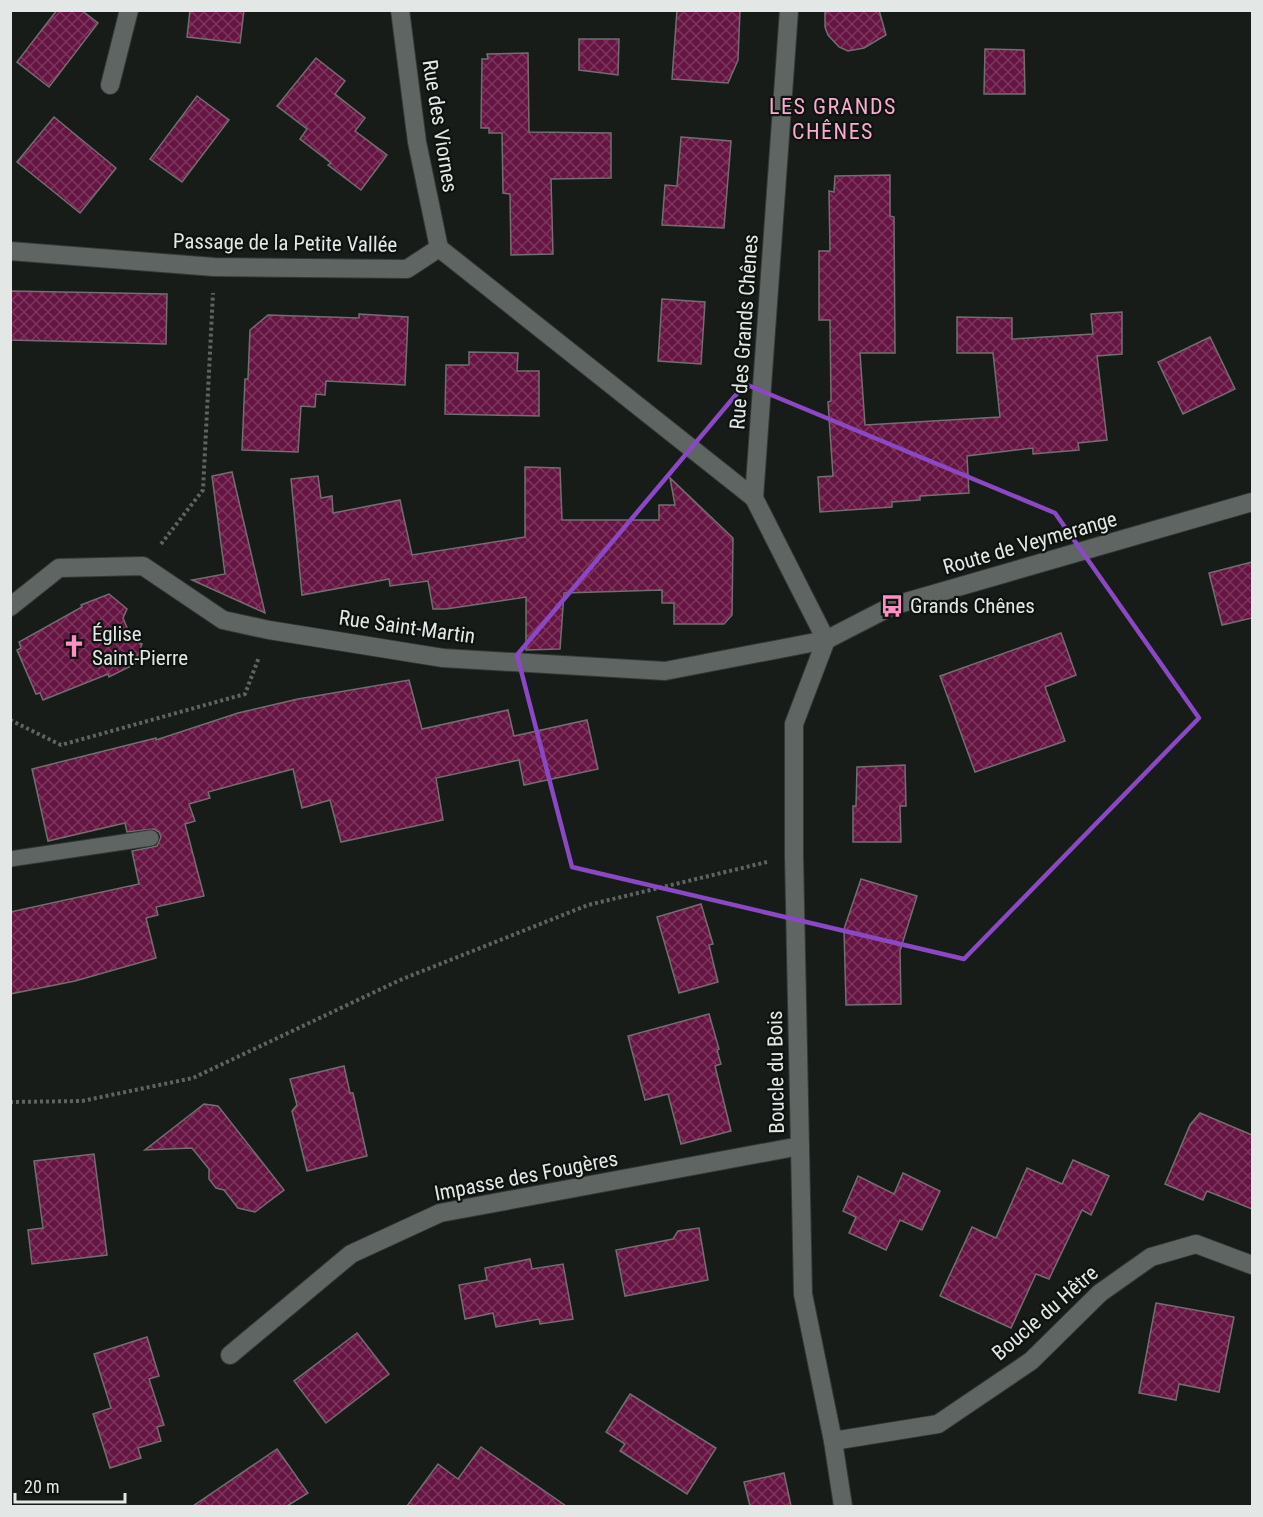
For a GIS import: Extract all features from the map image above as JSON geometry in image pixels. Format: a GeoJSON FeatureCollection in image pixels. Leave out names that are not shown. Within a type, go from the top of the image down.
{"type":"FeatureCollection","features":[{"type":"Feature","properties":{"kind":"street"},"geometry":{"type":"LineString","coordinates":[[111,85],[129,10]]}},
{"type":"Feature","properties":{"kind":"street","name":"Rue des Viornes"},"geometry":{"type":"LineString","coordinates":[[400,10],[417,142],[439,248]]}},
{"type":"Feature","properties":{"kind":"street","name":"Rue des Grands Chênes"},"geometry":{"type":"LineString","coordinates":[[754,498],[789,10]]}},
{"type":"Feature","properties":{"kind":"street"},"geometry":{"type":"LineString","coordinates":[[439,248],[754,498],[826,640]]}},
{"type":"Feature","properties":{"kind":"street","name":"Passage de la Petite Vallée"},"geometry":{"type":"LineString","coordinates":[[10,251],[214,267],[407,269],[439,248]]}},
{"type":"Feature","properties":{"kind":"street","name":"Route de Veymerange"},"geometry":{"type":"LineString","coordinates":[[826,640],[892,606],[1252,502]]}},
{"type":"Feature","properties":{"kind":"street"},"geometry":{"type":"LineString","coordinates":[[10,607],[59,568],[143,566]]}},
{"type":"Feature","properties":{"kind":"street","name":"Rue Saint-Martin"},"geometry":{"type":"LineString","coordinates":[[143,566],[223,620],[269,630],[443,658],[664,671],[826,640]]}},
{"type":"Feature","properties":{"kind":"street","name":"Boucle du Bois"},"geometry":{"type":"LineString","coordinates":[[826,640],[794,724],[794,856],[803,1294],[833,1441],[843,1506]]}},
{"type":"Feature","properties":{"kind":"street","name":"Impasse des Fougères"},"geometry":{"type":"LineString","coordinates":[[230,1355],[351,1254],[440,1213],[800,1146]]}},
{"type":"Feature","properties":{"kind":"street","name":"Boucle du Hêtre"},"geometry":{"type":"LineString","coordinates":[[833,1441],[938,1424],[1031,1361],[1100,1293],[1151,1257],[1196,1244],[1252,1265]]}},
{"type":"Feature","properties":{"kind":"lane"},"geometry":{"type":"LineString","coordinates":[[10,859],[151,838]]}},
{"type":"Feature","properties":{"kind":"path"},"geometry":{"type":"LineString","coordinates":[[143,566],[203,490],[214,267]]}},
{"type":"Feature","properties":{"kind":"path"},"geometry":{"type":"LineString","coordinates":[[10,720],[61,746],[245,694],[269,630]]}},
{"type":"Feature","properties":{"kind":"path"},"geometry":{"type":"LineString","coordinates":[[10,1102],[82,1101],[193,1078],[400,980],[588,905],[794,856]]}},
{"type":"Feature","properties":{"kind":"highlighted area"},"geometry":{"type":"Polygon","coordinates":[[[745,384],[1055,513],[1199,718],[964,959],[572,867],[517,655],[745,384]]]}},
{"type":"Feature","properties":{"kind":"building"},"geometry":{"type":"Polygon","coordinates":[[[57,10],[81,10],[98,23],[49,87],[17,62],[57,10]]]}},
{"type":"Feature","properties":{"kind":"building"},"geometry":{"type":"Polygon","coordinates":[[[190,10],[244,10],[240,43],[187,37],[190,10]]]}},
{"type":"Feature","properties":{"kind":"building"},"geometry":{"type":"Polygon","coordinates":[[[677,10],[740,10],[738,60],[728,83],[672,79],[677,10]]]}},
{"type":"Feature","properties":{"kind":"building"},"geometry":{"type":"Polygon","coordinates":[[[825,10],[879,10],[886,35],[864,48],[848,51],[839,47],[828,35],[825,27],[825,10]]]}},
{"type":"Feature","properties":{"kind":"building"},"geometry":{"type":"Polygon","coordinates":[[[579,39],[619,39],[618,75],[579,70],[579,39]]]}},
{"type":"Feature","properties":{"kind":"building"},"geometry":{"type":"Polygon","coordinates":[[[985,49],[1024,50],[1025,94],[984,94],[985,49]]]}},
{"type":"Feature","properties":{"kind":"building"},"geometry":{"type":"Polygon","coordinates":[[[528,53],[529,132],[611,133],[611,178],[551,179],[553,254],[511,255],[510,194],[503,193],[502,133],[489,133],[489,128],[481,128],[482,59],[488,59],[487,54],[528,53]]]}},
{"type":"Feature","properties":{"kind":"building"},"geometry":{"type":"Polygon","coordinates":[[[316,58],[345,81],[335,94],[365,118],[355,131],[387,155],[361,190],[328,165],[331,163],[300,139],[307,129],[277,106],[316,58]]]}},
{"type":"Feature","properties":{"kind":"building"},"geometry":{"type":"Polygon","coordinates":[[[197,96],[229,120],[182,182],[150,159],[197,96]]]}},
{"type":"Feature","properties":{"kind":"building"},"geometry":{"type":"Polygon","coordinates":[[[54,117],[116,168],[80,213],[17,162],[54,117]]]}},
{"type":"Feature","properties":{"kind":"building"},"geometry":{"type":"Polygon","coordinates":[[[681,137],[731,141],[724,228],[662,225],[665,185],[677,186],[681,137]]]}},
{"type":"Feature","properties":{"kind":"building"},"geometry":{"type":"Polygon","coordinates":[[[890,175],[890,216],[894,217],[895,353],[860,353],[865,425],[1000,417],[993,353],[957,353],[957,317],[1012,318],[1012,339],[1093,334],[1091,314],[1122,312],[1122,354],[1097,356],[1107,440],[1078,443],[1079,450],[1033,454],[1033,448],[967,456],[969,493],[920,496],[920,500],[892,502],[892,507],[820,512],[818,477],[833,476],[828,402],[831,401],[830,320],[819,320],[819,251],[830,251],[829,191],[834,192],[835,176],[890,175]]]}},
{"type":"Feature","properties":{"kind":"building"},"geometry":{"type":"Polygon","coordinates":[[[10,291],[167,294],[166,344],[10,340],[10,291]]]}},
{"type":"Feature","properties":{"kind":"building"},"geometry":{"type":"Polygon","coordinates":[[[662,299],[705,302],[701,364],[658,361],[662,299]]]}},
{"type":"Feature","properties":{"kind":"building"},"geometry":{"type":"Polygon","coordinates":[[[359,314],[408,317],[405,385],[326,381],[325,395],[316,394],[315,407],[301,406],[298,452],[242,450],[250,330],[268,315],[359,318],[359,314]]]}},
{"type":"Feature","properties":{"kind":"building"},"geometry":{"type":"Polygon","coordinates":[[[1210,337],[1235,389],[1183,414],[1158,362],[1210,337]]]}},
{"type":"Feature","properties":{"kind":"building"},"geometry":{"type":"Polygon","coordinates":[[[469,352],[518,353],[517,371],[539,371],[539,416],[445,414],[446,365],[469,365],[469,352]]]}},
{"type":"Feature","properties":{"kind":"building"},"geometry":{"type":"Polygon","coordinates":[[[525,467],[560,468],[562,520],[659,520],[659,505],[675,505],[670,478],[733,538],[732,615],[724,624],[674,624],[674,603],[662,603],[662,590],[564,593],[560,649],[526,650],[526,597],[433,609],[428,581],[390,586],[389,579],[302,595],[291,479],[318,476],[321,498],[332,496],[333,513],[400,500],[412,555],[525,537],[525,467]]]}},
{"type":"Feature","properties":{"kind":"building"},"geometry":{"type":"Polygon","coordinates":[[[232,472],[265,613],[192,580],[225,574],[212,476],[232,472]]]}},
{"type":"Feature","properties":{"kind":"building"},"geometry":{"type":"Polygon","coordinates":[[[1252,562],[1252,618],[1222,625],[1209,573],[1252,562]]]}},
{"type":"Feature","properties":{"kind":"building","name":"Église Saint-Pierre"},"geometry":{"type":"Polygon","coordinates":[[[109,594],[127,609],[123,618],[132,640],[142,644],[135,664],[109,677],[108,674],[43,700],[40,693],[36,694],[17,650],[21,648],[19,642],[82,607],[81,605],[109,594]]]}},
{"type":"Feature","properties":{"kind":"building"},"geometry":{"type":"Polygon","coordinates":[[[1061,633],[1076,675],[1045,687],[1065,741],[975,772],[940,676],[1061,633]]]}},
{"type":"Feature","properties":{"kind":"building"},"geometry":{"type":"Polygon","coordinates":[[[409,680],[422,729],[508,710],[514,736],[587,720],[598,769],[524,785],[519,760],[436,778],[443,820],[341,842],[330,800],[302,808],[293,769],[208,792],[210,798],[189,804],[195,821],[185,824],[204,896],[156,907],[158,915],[146,918],[156,958],[75,981],[10,994],[10,912],[139,884],[132,851],[157,846],[161,837],[154,829],[127,832],[125,823],[48,841],[32,769],[156,738],[156,740],[238,713],[298,699],[409,680]]]}},
{"type":"Feature","properties":{"kind":"building"},"geometry":{"type":"Polygon","coordinates":[[[905,765],[906,806],[900,806],[901,842],[853,842],[853,806],[856,806],[857,767],[905,765]]]}},
{"type":"Feature","properties":{"kind":"building"},"geometry":{"type":"Polygon","coordinates":[[[861,879],[917,896],[900,951],[901,1004],[846,1005],[844,929],[861,879]]]}},
{"type":"Feature","properties":{"kind":"building"},"geometry":{"type":"Polygon","coordinates":[[[701,904],[713,944],[709,945],[718,982],[679,993],[657,917],[701,904]]]}},
{"type":"Feature","properties":{"kind":"building"},"geometry":{"type":"Polygon","coordinates":[[[709,1014],[721,1064],[715,1066],[731,1131],[681,1144],[668,1094],[645,1100],[628,1036],[709,1014]]]}},
{"type":"Feature","properties":{"kind":"building"},"geometry":{"type":"Polygon","coordinates":[[[344,1066],[350,1093],[353,1093],[367,1156],[307,1171],[292,1111],[297,1105],[290,1079],[344,1066]]]}},
{"type":"Feature","properties":{"kind":"building"},"geometry":{"type":"Polygon","coordinates":[[[204,1104],[218,1106],[284,1190],[255,1212],[238,1208],[224,1190],[216,1188],[209,1179],[209,1169],[192,1148],[145,1150],[204,1104]]]}},
{"type":"Feature","properties":{"kind":"building"},"geometry":{"type":"Polygon","coordinates":[[[1200,1113],[1252,1135],[1252,1209],[1207,1191],[1203,1200],[1165,1184],[1190,1125],[1200,1113]]]}},
{"type":"Feature","properties":{"kind":"building"},"geometry":{"type":"Polygon","coordinates":[[[94,1154],[107,1255],[32,1264],[28,1230],[43,1228],[34,1161],[94,1154]]]}},
{"type":"Feature","properties":{"kind":"building"},"geometry":{"type":"Polygon","coordinates":[[[1073,1160],[1109,1176],[1091,1215],[1082,1210],[1049,1279],[1036,1274],[1011,1328],[940,1296],[972,1227],[996,1238],[1027,1168],[1062,1184],[1073,1160]]]}},
{"type":"Feature","properties":{"kind":"building"},"geometry":{"type":"Polygon","coordinates":[[[903,1173],[940,1191],[922,1230],[900,1220],[886,1250],[849,1233],[856,1217],[843,1211],[858,1176],[894,1194],[903,1173]]]}},
{"type":"Feature","properties":{"kind":"building"},"geometry":{"type":"Polygon","coordinates":[[[699,1228],[708,1280],[625,1296],[616,1250],[673,1239],[678,1231],[699,1228]]]}},
{"type":"Feature","properties":{"kind":"building"},"geometry":{"type":"Polygon","coordinates":[[[530,1259],[532,1269],[563,1264],[573,1319],[540,1324],[539,1319],[496,1327],[493,1313],[465,1319],[459,1285],[487,1280],[485,1268],[530,1259]]]}},
{"type":"Feature","properties":{"kind":"building"},"geometry":{"type":"Polygon","coordinates":[[[1156,1303],[1234,1317],[1219,1392],[1179,1384],[1176,1400],[1139,1393],[1156,1303]]]}},
{"type":"Feature","properties":{"kind":"building"},"geometry":{"type":"Polygon","coordinates":[[[357,1333],[389,1374],[326,1423],[294,1381],[357,1333]]]}},
{"type":"Feature","properties":{"kind":"building"},"geometry":{"type":"Polygon","coordinates":[[[147,1337],[159,1376],[149,1379],[164,1425],[157,1427],[161,1441],[138,1448],[141,1458],[110,1468],[93,1414],[111,1408],[94,1354],[147,1337]]]}},
{"type":"Feature","properties":{"kind":"building"},"geometry":{"type":"Polygon","coordinates":[[[630,1394],[716,1448],[687,1494],[620,1451],[625,1444],[606,1432],[630,1394]]]}},
{"type":"Feature","properties":{"kind":"building"},"geometry":{"type":"Polygon","coordinates":[[[481,1447],[566,1506],[407,1506],[438,1464],[458,1479],[481,1447]]]}},
{"type":"Feature","properties":{"kind":"building"},"geometry":{"type":"Polygon","coordinates":[[[277,1449],[308,1493],[287,1506],[193,1506],[277,1449]]]}},
{"type":"Feature","properties":{"kind":"building"},"geometry":{"type":"Polygon","coordinates":[[[784,1473],[791,1506],[750,1506],[744,1482],[784,1473]]]}},
{"type":"Feature","properties":{"kind":"place","name":"Grands Chênes"},"geometry":{"type":"Point","coordinates":[892,606]}},
{"type":"Feature","properties":{"kind":"place","name":"Église Saint-Pierre"},"geometry":{"type":"Point","coordinates":[74,646]}},
{"type":"Feature","properties":{"kind":"district","name":"LES GRANDS CHÊNES"},"geometry":{"type":"Point","coordinates":[833,118]}}]}
